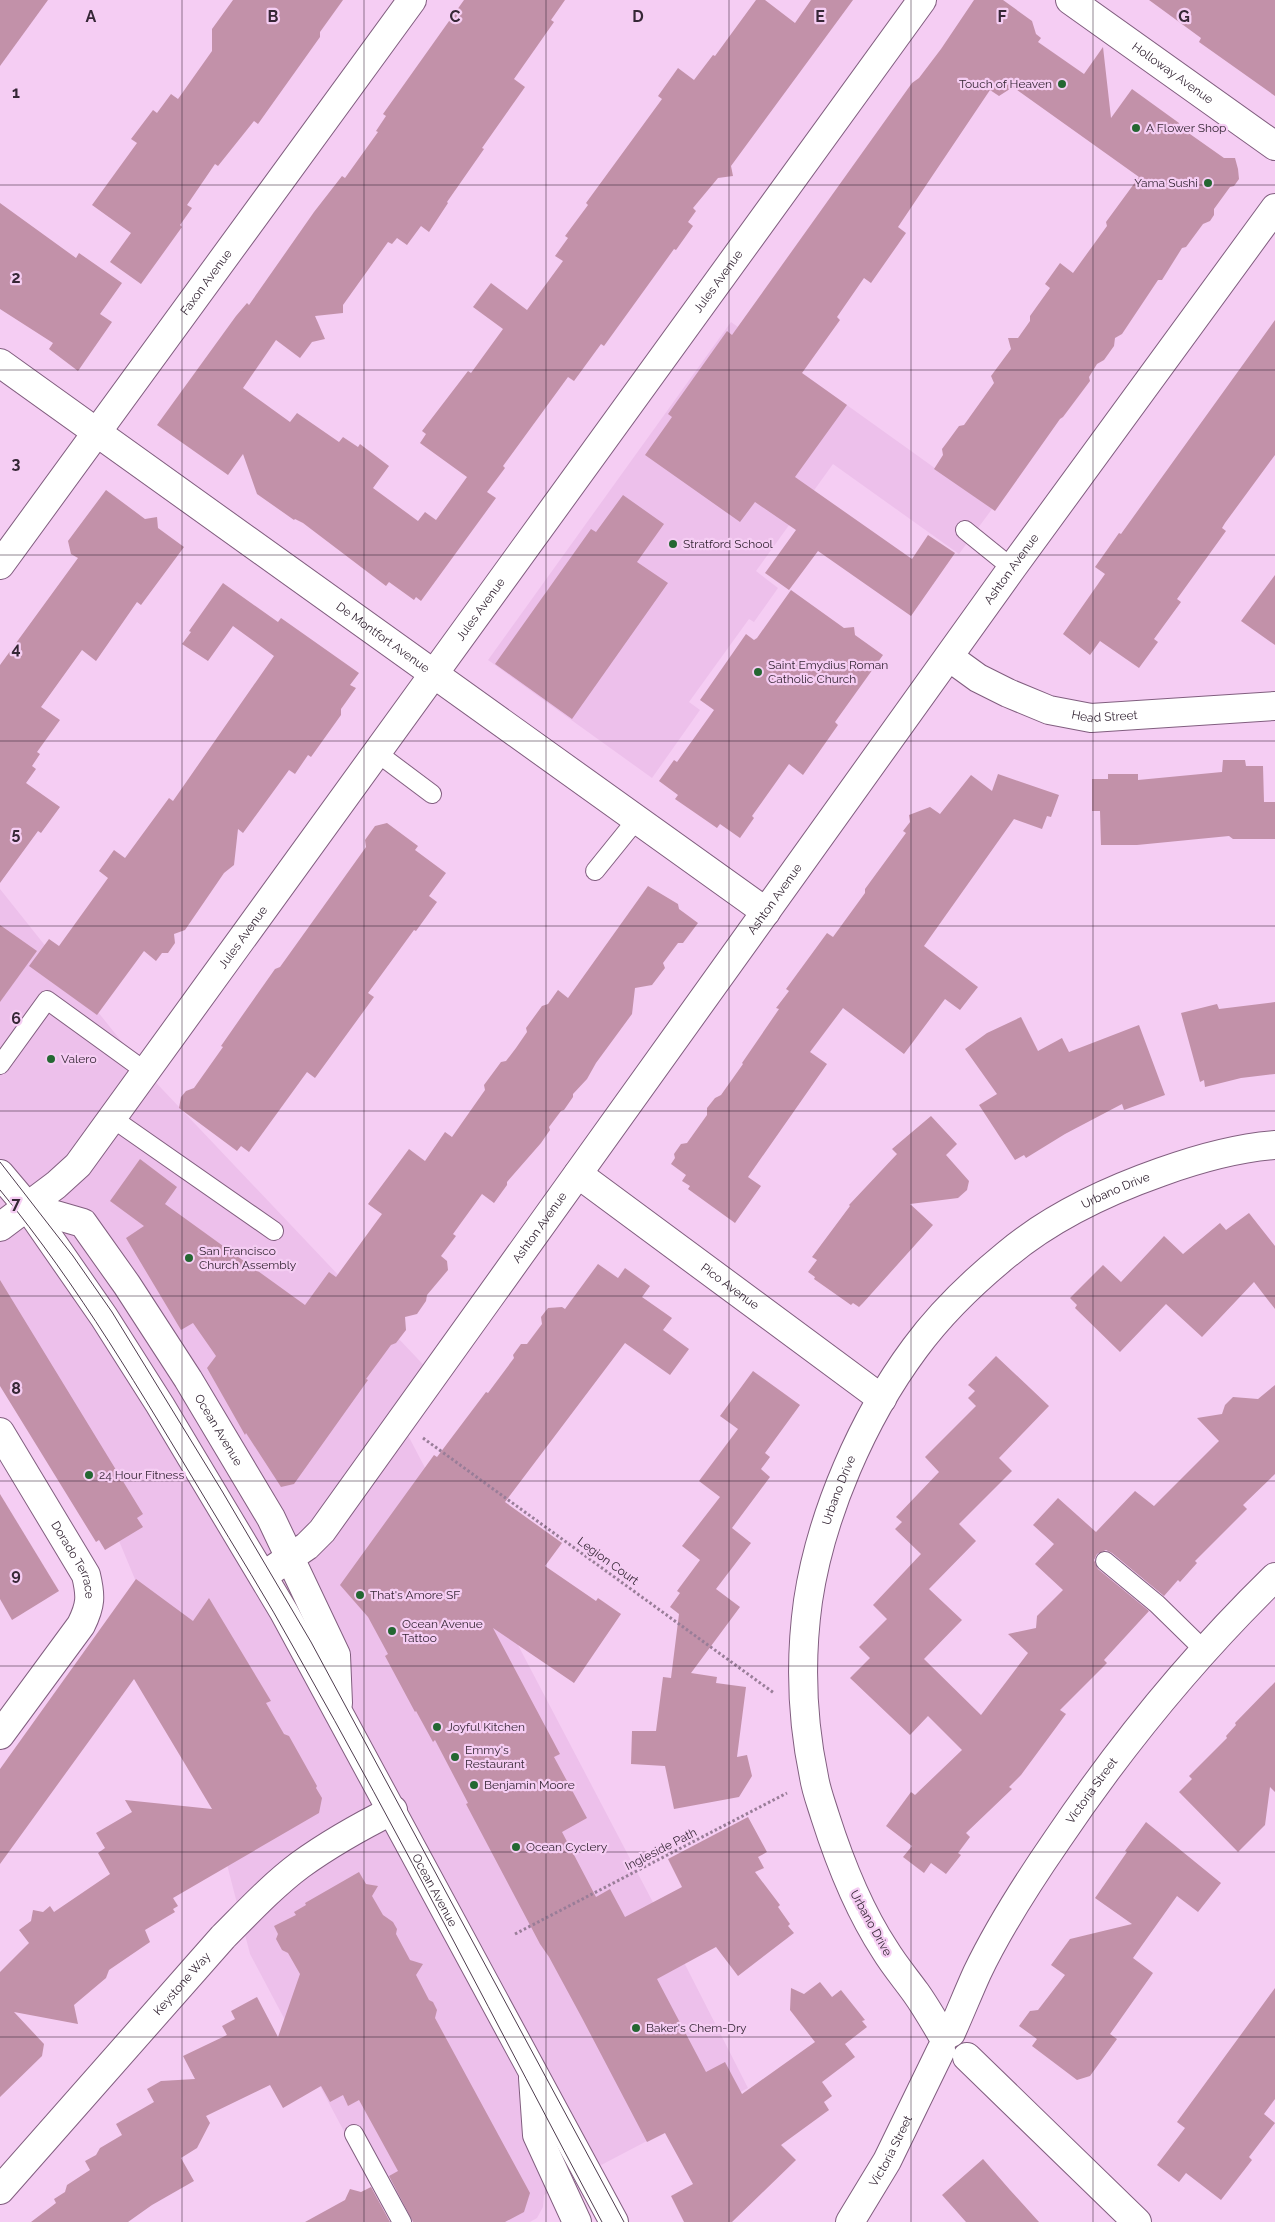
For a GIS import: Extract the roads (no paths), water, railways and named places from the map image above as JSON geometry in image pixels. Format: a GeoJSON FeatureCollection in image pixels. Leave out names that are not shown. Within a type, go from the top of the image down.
{"type":"FeatureCollection","features":[{"type":"Feature","properties":{"kind":"street","name":"Faxon Avenue"},"geometry":{"type":"LineString","coordinates":[[0,565],[412,0]]}},
{"type":"Feature","properties":{"kind":"street","name":"Jules Avenue"},"geometry":{"type":"LineString","coordinates":[[27,1206],[56,1185],[78,1165],[432,673],[922,0]]}},
{"type":"Feature","properties":{"kind":"street","name":"Holloway Avenue"},"geometry":{"type":"LineString","coordinates":[[1070,0],[1275,146]]}},
{"type":"Feature","properties":{"kind":"street","name":"Ashton Avenue"},"geometry":{"type":"LineString","coordinates":[[263,1576],[307,1546],[322,1531],[1012,568],[1275,208]]}},
{"type":"Feature","properties":{"kind":"street","name":"De Montfort Avenue"},"geometry":{"type":"LineString","coordinates":[[0,363],[766,912]]}},
{"type":"Feature","properties":{"kind":"street","name":"Head Street"},"geometry":{"type":"LineString","coordinates":[[949,657],[978,678],[1008,693],[1049,710],[1091,718],[1275,706]]}},
{"type":"Feature","properties":{"kind":"street","name":"Urbano Drive"},"geometry":{"type":"LineString","coordinates":[[1137,2222],[951,2044],[885,1952],[858,1903],[834,1843],[814,1779],[804,1716],[804,1659],[808,1601],[819,1554],[835,1501],[855,1451],[882,1399],[916,1347],[956,1301],[1007,1254],[1061,1218],[1127,1184],[1193,1161],[1275,1144]]}},
{"type":"Feature","properties":{"kind":"street","name":"Ocean Avenue"},"geometry":{"type":"LineString","coordinates":[[0,1174],[27,1206],[93,1301],[160,1406],[263,1576],[338,1709],[611,2215]]}},
{"type":"Feature","properties":{"kind":"street","name":"Pico Avenue"},"geometry":{"type":"LineString","coordinates":[[578,1174],[882,1399]]}},
{"type":"Feature","properties":{"kind":"street","name":"Ocean Avenue"},"geometry":{"type":"LineString","coordinates":[[0,1199],[83,1222],[127,1285],[188,1379],[271,1518],[336,1654],[338,1709]]}},
{"type":"Feature","properties":{"kind":"street"},"geometry":{"type":"LineString","coordinates":[[0,1227],[27,1206]]}},
{"type":"Feature","properties":{"kind":"street","name":"Dorado Terrace"},"geometry":{"type":"LineString","coordinates":[[0,1432],[86,1575],[90,1595],[88,1610],[80,1625],[0,1735]]}},
{"type":"Feature","properties":{"kind":"street","name":"Victoria Street"},"geometry":{"type":"LineString","coordinates":[[850,2222],[887,2161],[951,2044],[977,1973],[1034,1873],[1083,1801],[1142,1724],[1204,1650],[1275,1577]]}},
{"type":"Feature","properties":{"kind":"street","name":"Keystone Way"},"geometry":{"type":"LineString","coordinates":[[0,2190],[223,1937],[260,1900],[300,1866],[347,1834],[392,1810]]}},
{"type":"Feature","properties":{"kind":"street","name":"Ocean Avenue"},"geometry":{"type":"LineString","coordinates":[[532,2069],[537,2135],[577,2222]]}},
{"type":"Feature","properties":{"kind":"street"},"geometry":{"type":"LineString","coordinates":[[581,2222],[611,2215]]}},
{"type":"Feature","properties":{"kind":"lane"},"geometry":{"type":"LineString","coordinates":[[965,530],[1012,568]]}},
{"type":"Feature","properties":{"kind":"lane"},"geometry":{"type":"LineString","coordinates":[[376,752],[432,794]]}},
{"type":"Feature","properties":{"kind":"lane"},"geometry":{"type":"LineString","coordinates":[[595,871],[637,819]]}},
{"type":"Feature","properties":{"kind":"lane"},"geometry":{"type":"LineString","coordinates":[[0,1065],[47,1000],[145,1071]]}},
{"type":"Feature","properties":{"kind":"lane"},"geometry":{"type":"LineString","coordinates":[[112,1118],[274,1230]]}},
{"type":"Feature","properties":{"kind":"lane"},"geometry":{"type":"LineString","coordinates":[[1104,1562],[1157,1604],[1204,1650]]}},
{"type":"Feature","properties":{"kind":"lane"},"geometry":{"type":"LineString","coordinates":[[354,2134],[402,2222]]}},
{"type":"Feature","properties":{"kind":"tram line"},"geometry":{"type":"LineString","coordinates":[[0,1162],[73,1256],[112,1312],[222,1491],[311,1642],[624,2222]]}},
{"type":"Feature","properties":{"kind":"tram line"},"geometry":{"type":"LineString","coordinates":[[0,1190],[57,1264],[109,1341],[274,1612],[412,1863],[602,2222]]}},
{"type":"Feature","properties":{"kind":"place","name":"Touch of Heaven"},"geometry":{"type":"Point","coordinates":[1062,84]}},
{"type":"Feature","properties":{"kind":"place","name":"A Flower Shop"},"geometry":{"type":"Point","coordinates":[1136,128]}},
{"type":"Feature","properties":{"kind":"place","name":"Yama Sushi"},"geometry":{"type":"Point","coordinates":[1208,183]}},
{"type":"Feature","properties":{"kind":"place","name":"Stratford School"},"geometry":{"type":"Point","coordinates":[673,544]}},
{"type":"Feature","properties":{"kind":"place","name":"Saint Emydius Roman Catholic Church"},"geometry":{"type":"Point","coordinates":[758,672]}},
{"type":"Feature","properties":{"kind":"place","name":"Valero"},"geometry":{"type":"Point","coordinates":[51,1059]}},
{"type":"Feature","properties":{"kind":"place","name":"San Francisco Church Assembly"},"geometry":{"type":"Point","coordinates":[189,1258]}},
{"type":"Feature","properties":{"kind":"place","name":"24 Hour Fitness"},"geometry":{"type":"Point","coordinates":[89,1475]}},
{"type":"Feature","properties":{"kind":"place","name":"That's Amore SF"},"geometry":{"type":"Point","coordinates":[360,1595]}},
{"type":"Feature","properties":{"kind":"place","name":"Ocean Avenue Tattoo"},"geometry":{"type":"Point","coordinates":[392,1631]}},
{"type":"Feature","properties":{"kind":"place","name":"Joyful Kitchen"},"geometry":{"type":"Point","coordinates":[437,1727]}},
{"type":"Feature","properties":{"kind":"place","name":"Emmy's Restaurant"},"geometry":{"type":"Point","coordinates":[455,1757]}},
{"type":"Feature","properties":{"kind":"place","name":"Benjamin Moore"},"geometry":{"type":"Point","coordinates":[474,1785]}},
{"type":"Feature","properties":{"kind":"place","name":"Ocean Cyclery"},"geometry":{"type":"Point","coordinates":[516,1847]}},
{"type":"Feature","properties":{"kind":"place","name":"Baker's Chem-Dry"},"geometry":{"type":"Point","coordinates":[636,2028]}}]}
